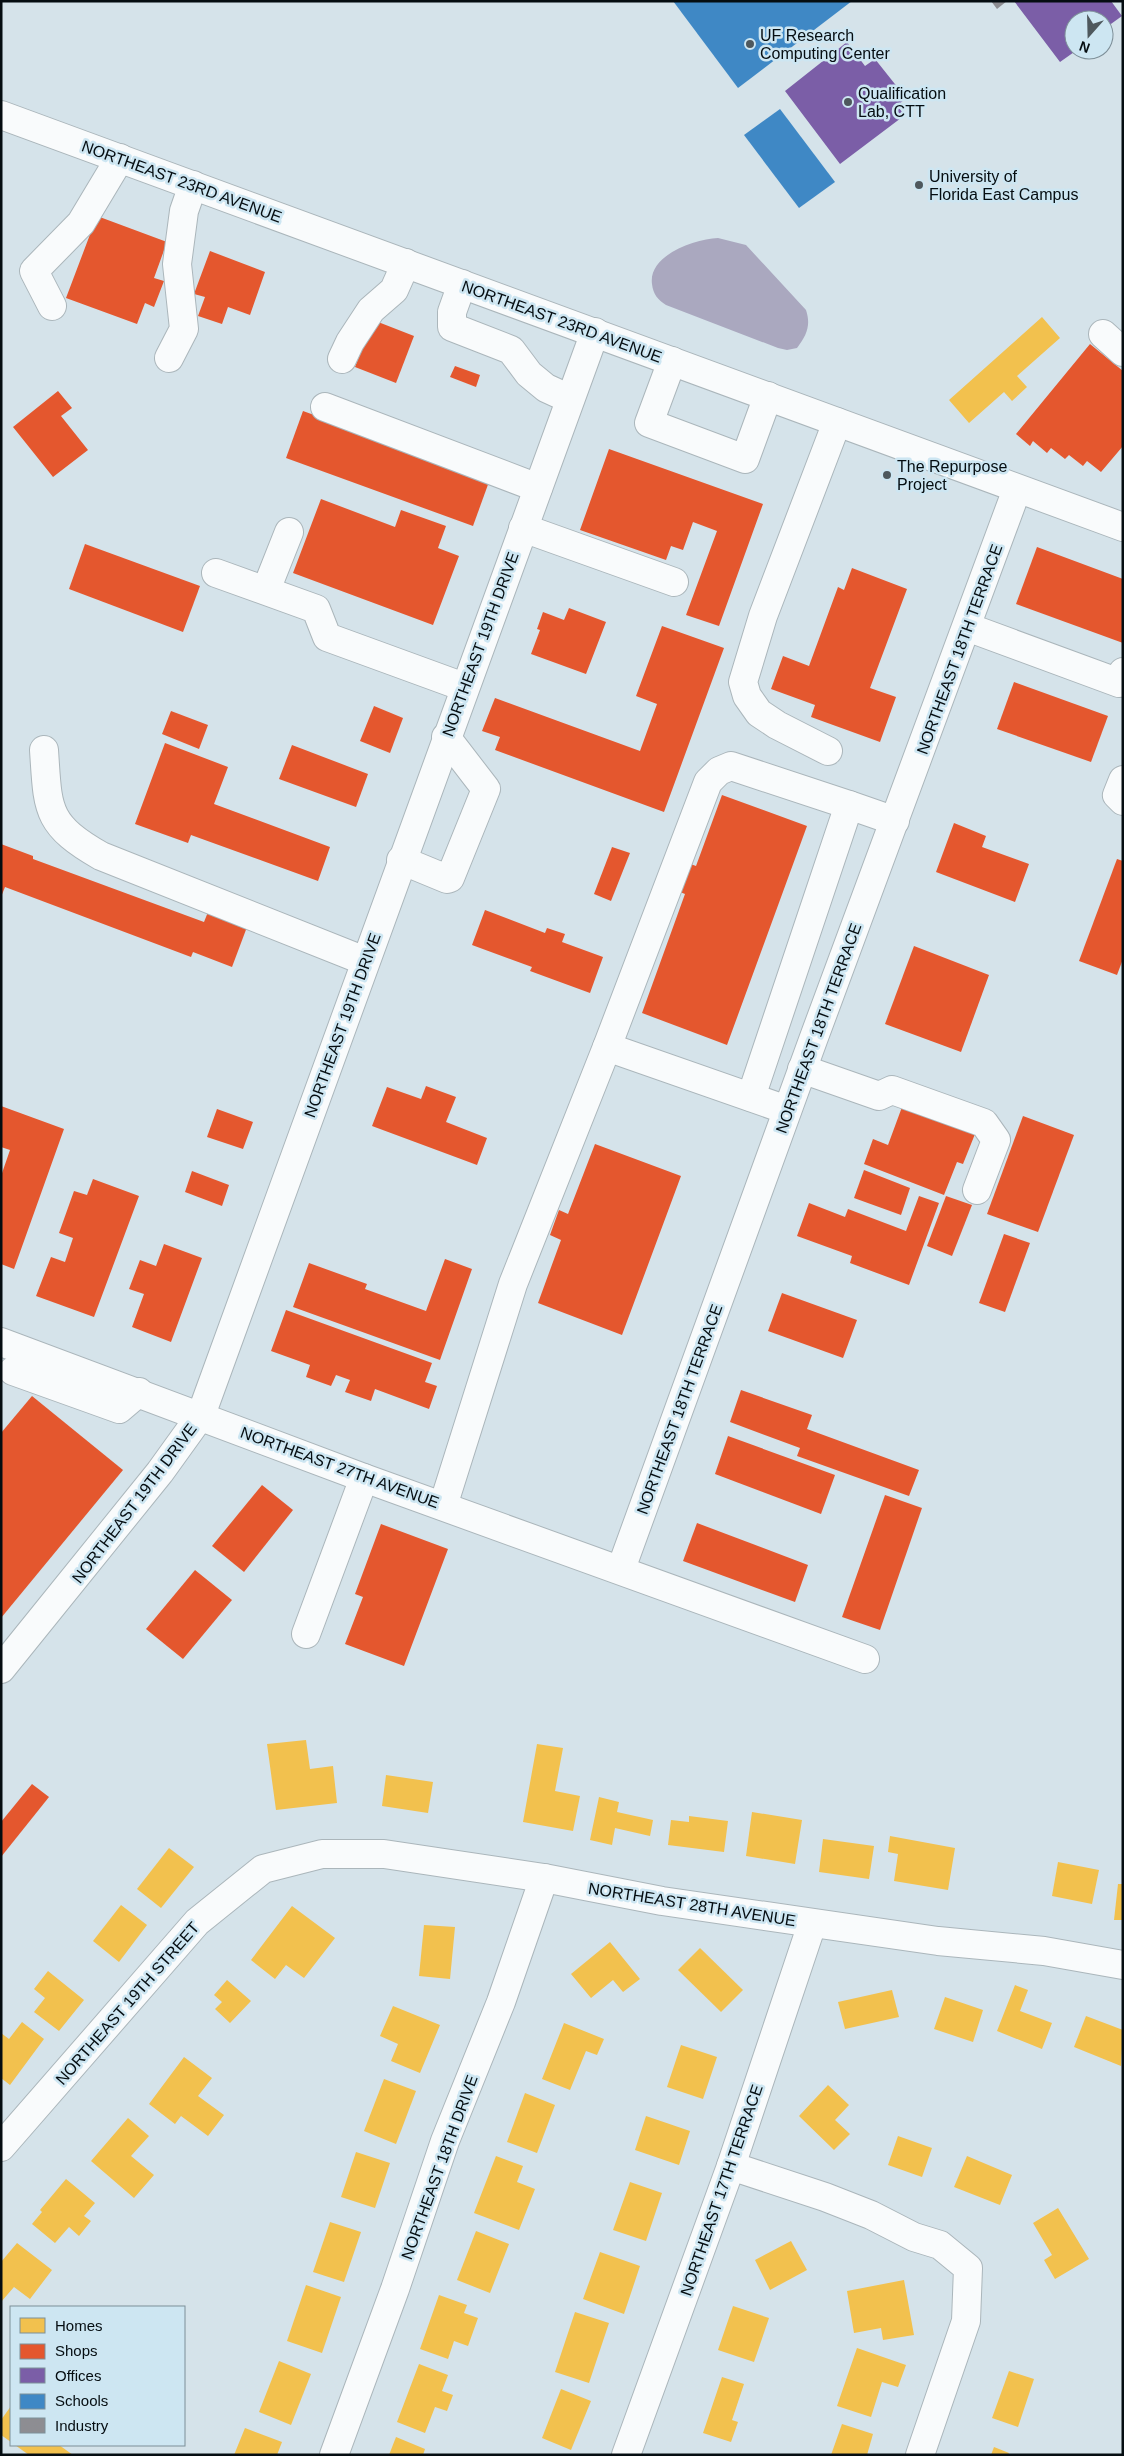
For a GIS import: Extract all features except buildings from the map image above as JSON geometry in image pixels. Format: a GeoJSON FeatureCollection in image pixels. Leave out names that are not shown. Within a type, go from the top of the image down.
{"type":"FeatureCollection","features":[{"type":"Feature","properties":{"kind":"street","name":"NORTHEAST 23RD AVENUE"},"geometry":{"type":"LineString","coordinates":[[1,115],[1122,525]]}},
{"type":"Feature","properties":{"kind":"street"},"geometry":{"type":"LineString","coordinates":[[52,306],[34,270],[81,223],[120,158]]}},
{"type":"Feature","properties":{"kind":"street"},"geometry":{"type":"LineString","coordinates":[[169,358],[184,329],[178,264],[184,211],[193,185]]}},
{"type":"Feature","properties":{"kind":"street"},"geometry":{"type":"LineString","coordinates":[[342,359],[350,342],[371,310],[394,290],[406,263]]}},
{"type":"Feature","properties":{"kind":"street"},"geometry":{"type":"LineString","coordinates":[[462,284],[452,312],[452,326],[511,350],[530,374],[546,388],[570,399]]}},
{"type":"Feature","properties":{"kind":"street","name":"NORTHEAST 19TH DRIVE"},"geometry":{"type":"LineString","coordinates":[[1,1669],[160,1472],[200,1415],[594,332]]}},
{"type":"Feature","properties":{"kind":"street"},"geometry":{"type":"LineString","coordinates":[[672,361],[649,423],[737,456],[746,459],[768,396]]}},
{"type":"Feature","properties":{"kind":"street"},"geometry":{"type":"LineString","coordinates":[[325,407],[538,488]]}},
{"type":"Feature","properties":{"kind":"street"},"geometry":{"type":"LineString","coordinates":[[828,751],[777,725],[759,713],[746,696],[743,682],[763,616],[838,422]]}},
{"type":"Feature","properties":{"kind":"street","name":"NORTHEAST 18TH TERRACE"},"geometry":{"type":"LineString","coordinates":[[621,1569],[802,1069],[1017,488]]}},
{"type":"Feature","properties":{"kind":"street"},"geometry":{"type":"LineString","coordinates":[[524,528],[674,582]]}},
{"type":"Feature","properties":{"kind":"street"},"geometry":{"type":"LineString","coordinates":[[266,590],[289,532]]}},
{"type":"Feature","properties":{"kind":"street"},"geometry":{"type":"LineString","coordinates":[[216,573],[316,609],[327,637],[464,687]]}},
{"type":"Feature","properties":{"kind":"street"},"geometry":{"type":"LineString","coordinates":[[967,627],[1119,682],[1123,672]]}},
{"type":"Feature","properties":{"kind":"street"},"geometry":{"type":"LineString","coordinates":[[401,860],[447,879],[450,878],[486,790],[446,737]]}},
{"type":"Feature","properties":{"kind":"street"},"geometry":{"type":"LineString","coordinates":[[44,750],[48,803],[62,828],[79,843],[101,856],[365,962]]}},
{"type":"Feature","properties":{"kind":"street"},"geometry":{"type":"LineString","coordinates":[[442,1506],[513,1284],[607,1047],[708,782],[718,771],[731,766],[895,821]]}},
{"type":"Feature","properties":{"kind":"street"},"geometry":{"type":"LineString","coordinates":[[1123,780],[1117,795],[1123,801]]}},
{"type":"Feature","properties":{"kind":"street"},"geometry":{"type":"LineString","coordinates":[[751,1097],[849,805]]}},
{"type":"Feature","properties":{"kind":"street"},"geometry":{"type":"LineString","coordinates":[[607,1047],[787,1110]]}},
{"type":"Feature","properties":{"kind":"street"},"geometry":{"type":"LineString","coordinates":[[802,1069],[879,1096],[892,1090],[984,1122],[996,1140],[977,1190]]}},
{"type":"Feature","properties":{"kind":"street","name":"NORTHEAST 27TH AVENUE"},"geometry":{"type":"LineString","coordinates":[[1,1342],[14,1370],[139,1392],[364,1478],[621,1569],[865,1659]]}},
{"type":"Feature","properties":{"kind":"street"},"geometry":{"type":"LineString","coordinates":[[306,1634],[364,1478]]}},
{"type":"Feature","properties":{"kind":"street","name":"NORTHEAST 28TH AVENUE"},"geometry":{"type":"LineString","coordinates":[[264,1869],[322,1854],[384,1854],[544,1878],[662,1901],[812,1924],[938,1941],[1044,1951],[1123,1965]]}},
{"type":"Feature","properties":{"kind":"street","name":"NORTHEAST 19TH STREET"},"geometry":{"type":"LineString","coordinates":[[1,2147],[198,1922],[264,1869]]}},
{"type":"Feature","properties":{"kind":"street","name":"NORTHEAST 18TH DRIVE"},"geometry":{"type":"LineString","coordinates":[[334,2455],[395,2289],[445,2141],[501,2002],[544,1878]]}},
{"type":"Feature","properties":{"kind":"street","name":"NORTHEAST 17TH TERRACE"},"geometry":{"type":"LineString","coordinates":[[626,2455],[731,2166],[812,1924]]}},
{"type":"Feature","properties":{"kind":"street"},"geometry":{"type":"LineString","coordinates":[[731,2166],[871,2215],[914,2237],[940,2245],[968,2268],[966,2321],[920,2455]]}},
{"type":"Feature","properties":{"kind":"water"},"geometry":{"type":"Polygon","coordinates":[[[718,238],[746,245],[806,310],[807,330],[797,348],[787,350],[778,348],[666,305],[656,296],[652,284],[653,274],[657,265],[665,257],[686,245],[718,238]]]}},
{"type":"Feature","properties":{"kind":"place","name":"UF Research Computing Center"},"geometry":{"type":"Point","coordinates":[750,44]}},
{"type":"Feature","properties":{"kind":"place","name":"Qualification Lab, CTT"},"geometry":{"type":"Point","coordinates":[848,102]}},
{"type":"Feature","properties":{"kind":"place","name":"University of Florida East Campus"},"geometry":{"type":"Point","coordinates":[919,185]}},
{"type":"Feature","properties":{"kind":"place","name":"The Repurpose Project"},"geometry":{"type":"Point","coordinates":[887,475]}}]}
